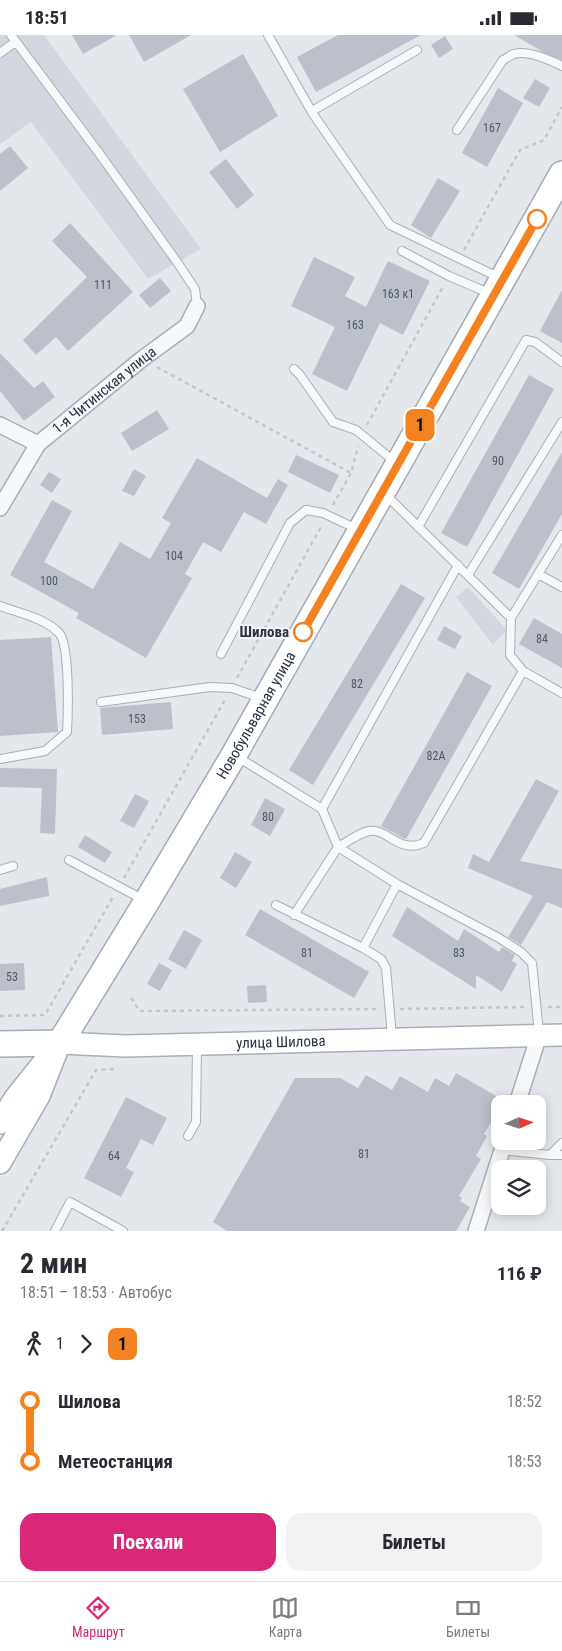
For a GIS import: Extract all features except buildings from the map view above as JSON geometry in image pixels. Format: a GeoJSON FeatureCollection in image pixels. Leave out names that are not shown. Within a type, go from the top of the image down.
{"type":"FeatureCollection","features":[{"type":"Feature","properties":{"kind":"main road","name":"Новобульварная улица"},"geometry":{"type":"LineString","coordinates":[[0,1123],[15,1098],[60,1043],[234,755],[562,174]]}},
{"type":"Feature","properties":{"kind":"main road","name":"улица Шилова"},"geometry":{"type":"LineString","coordinates":[[0,1044],[60,1043],[125,1046],[562,1033]]}},
{"type":"Feature","properties":{"kind":"main road","name":"Новобульварная улица"},"geometry":{"type":"LineString","coordinates":[[0,1163],[39,1096],[60,1043]]}},
{"type":"Feature","properties":{"kind":"street","name":"1-я Читинская улица"},"geometry":{"type":"LineString","coordinates":[[0,425],[38,445],[142,359],[187,326],[197,306]]}},
{"type":"Feature","properties":{"kind":"street"},"geometry":{"type":"LineString","coordinates":[[0,508],[38,445]]}},
{"type":"Feature","properties":{"kind":"street"},"geometry":{"type":"LineString","coordinates":[[520,1095],[539,1035]]}},
{"type":"Feature","properties":{"kind":"street"},"geometry":{"type":"LineString","coordinates":[[476,1231],[502,1150]]}},
{"type":"Feature","properties":{"kind":"lane"},"geometry":{"type":"LineString","coordinates":[[268,35],[312,111],[390,225],[458,259],[497,287]]}},
{"type":"Feature","properties":{"kind":"lane"},"geometry":{"type":"LineString","coordinates":[[0,53],[13,38],[177,262],[195,289],[197,306]]}},
{"type":"Feature","properties":{"kind":"lane"},"geometry":{"type":"LineString","coordinates":[[312,111],[416,51]]}},
{"type":"Feature","properties":{"kind":"lane"},"geometry":{"type":"LineString","coordinates":[[457,130],[503,60],[514,53],[532,54],[550,59],[562,66]]}},
{"type":"Feature","properties":{"kind":"lane"},"geometry":{"type":"LineString","coordinates":[[402,251],[449,276],[497,287]]}},
{"type":"Feature","properties":{"kind":"lane"},"geometry":{"type":"LineString","coordinates":[[418,527],[526,340],[535,342],[562,363]]}},
{"type":"Feature","properties":{"kind":"lane"},"geometry":{"type":"LineString","coordinates":[[294,369],[333,422],[356,431],[398,465]]}},
{"type":"Feature","properties":{"kind":"lane"},"geometry":{"type":"LineString","coordinates":[[468,575],[562,422]]}},
{"type":"Feature","properties":{"kind":"lane"},"geometry":{"type":"LineString","coordinates":[[382,492],[511,618]]}},
{"type":"Feature","properties":{"kind":"lane"},"geometry":{"type":"LineString","coordinates":[[221,654],[290,523],[306,510],[327,515],[360,531]]}},
{"type":"Feature","properties":{"kind":"lane"},"geometry":{"type":"LineString","coordinates":[[562,535],[511,618],[510,655],[523,671],[562,693]]}},
{"type":"Feature","properties":{"kind":"lane"},"geometry":{"type":"LineString","coordinates":[[322,809],[458,565]]}},
{"type":"Feature","properties":{"kind":"lane"},"geometry":{"type":"LineString","coordinates":[[538,574],[562,587]]}},
{"type":"Feature","properties":{"kind":"lane"},"geometry":{"type":"LineString","coordinates":[[0,606],[49,625],[62,635],[67,665],[68,713],[67,732],[45,751],[0,759]]}},
{"type":"Feature","properties":{"kind":"lane"},"geometry":{"type":"LineString","coordinates":[[294,915],[338,847],[370,831],[377,832],[406,846],[424,843],[523,671]]}},
{"type":"Feature","properties":{"kind":"lane"},"geometry":{"type":"LineString","coordinates":[[101,702],[210,687],[232,688],[265,699]]}},
{"type":"Feature","properties":{"kind":"lane"},"geometry":{"type":"LineString","coordinates":[[234,755],[322,809],[338,847],[397,884],[499,938],[521,952],[532,963],[539,1035]]}},
{"type":"Feature","properties":{"kind":"lane"},"geometry":{"type":"LineString","coordinates":[[69,859],[147,901]]}},
{"type":"Feature","properties":{"kind":"lane"},"geometry":{"type":"LineString","coordinates":[[0,870],[13,866]]}},
{"type":"Feature","properties":{"kind":"lane"},"geometry":{"type":"LineString","coordinates":[[363,948],[397,884]]}},
{"type":"Feature","properties":{"kind":"lane"},"geometry":{"type":"LineString","coordinates":[[276,905],[363,948],[381,959],[386,968],[392,1039]]}},
{"type":"Feature","properties":{"kind":"lane"},"geometry":{"type":"LineString","coordinates":[[188,1136],[196,1122],[197,1044]]}},
{"type":"Feature","properties":{"kind":"lane"},"geometry":{"type":"LineString","coordinates":[[550,1155],[562,1143]]}},
{"type":"Feature","properties":{"kind":"lane"},"geometry":{"type":"LineString","coordinates":[[524,1150],[550,1155],[562,1155]]}},
{"type":"Feature","properties":{"kind":"lane"},"geometry":{"type":"LineString","coordinates":[[55,1231],[70,1202],[123,1231]]}},
{"type":"Feature","properties":{"kind":"path"},"geometry":{"type":"LineString","coordinates":[[458,259],[520,150],[544,140],[562,107]]}},
{"type":"Feature","properties":{"kind":"path"},"geometry":{"type":"LineString","coordinates":[[0,1016],[45,1015],[232,688],[350,473],[361,435],[449,276]]}},
{"type":"Feature","properties":{"kind":"path"},"geometry":{"type":"LineString","coordinates":[[142,359],[350,473]]}},
{"type":"Feature","properties":{"kind":"path"},"geometry":{"type":"LineString","coordinates":[[131,998],[140,1011],[562,1007]]}},
{"type":"Feature","properties":{"kind":"path"},"geometry":{"type":"LineString","coordinates":[[2,1231],[96,1070],[115,1069]]}},
{"type":"Feature","properties":{"kind":"shaded area"},"geometry":{"type":"Polygon","coordinates":[[[0,35],[44,35],[201,249],[148,279],[31,122],[0,144],[0,35]]]}},
{"type":"Feature","properties":{"kind":"shaded area"},"geometry":{"type":"Polygon","coordinates":[[[468,587],[507,630],[493,645],[456,597],[468,587]]]}},
{"type":"Feature","properties":{"kind":"bus line","name":"1"},"geometry":{"type":"LineString","coordinates":[[303,632],[537,219]]}},
{"type":"Feature","properties":{"kind":"place","name":"Шилова"},"geometry":{"type":"Point","coordinates":[303,632]}}]}
